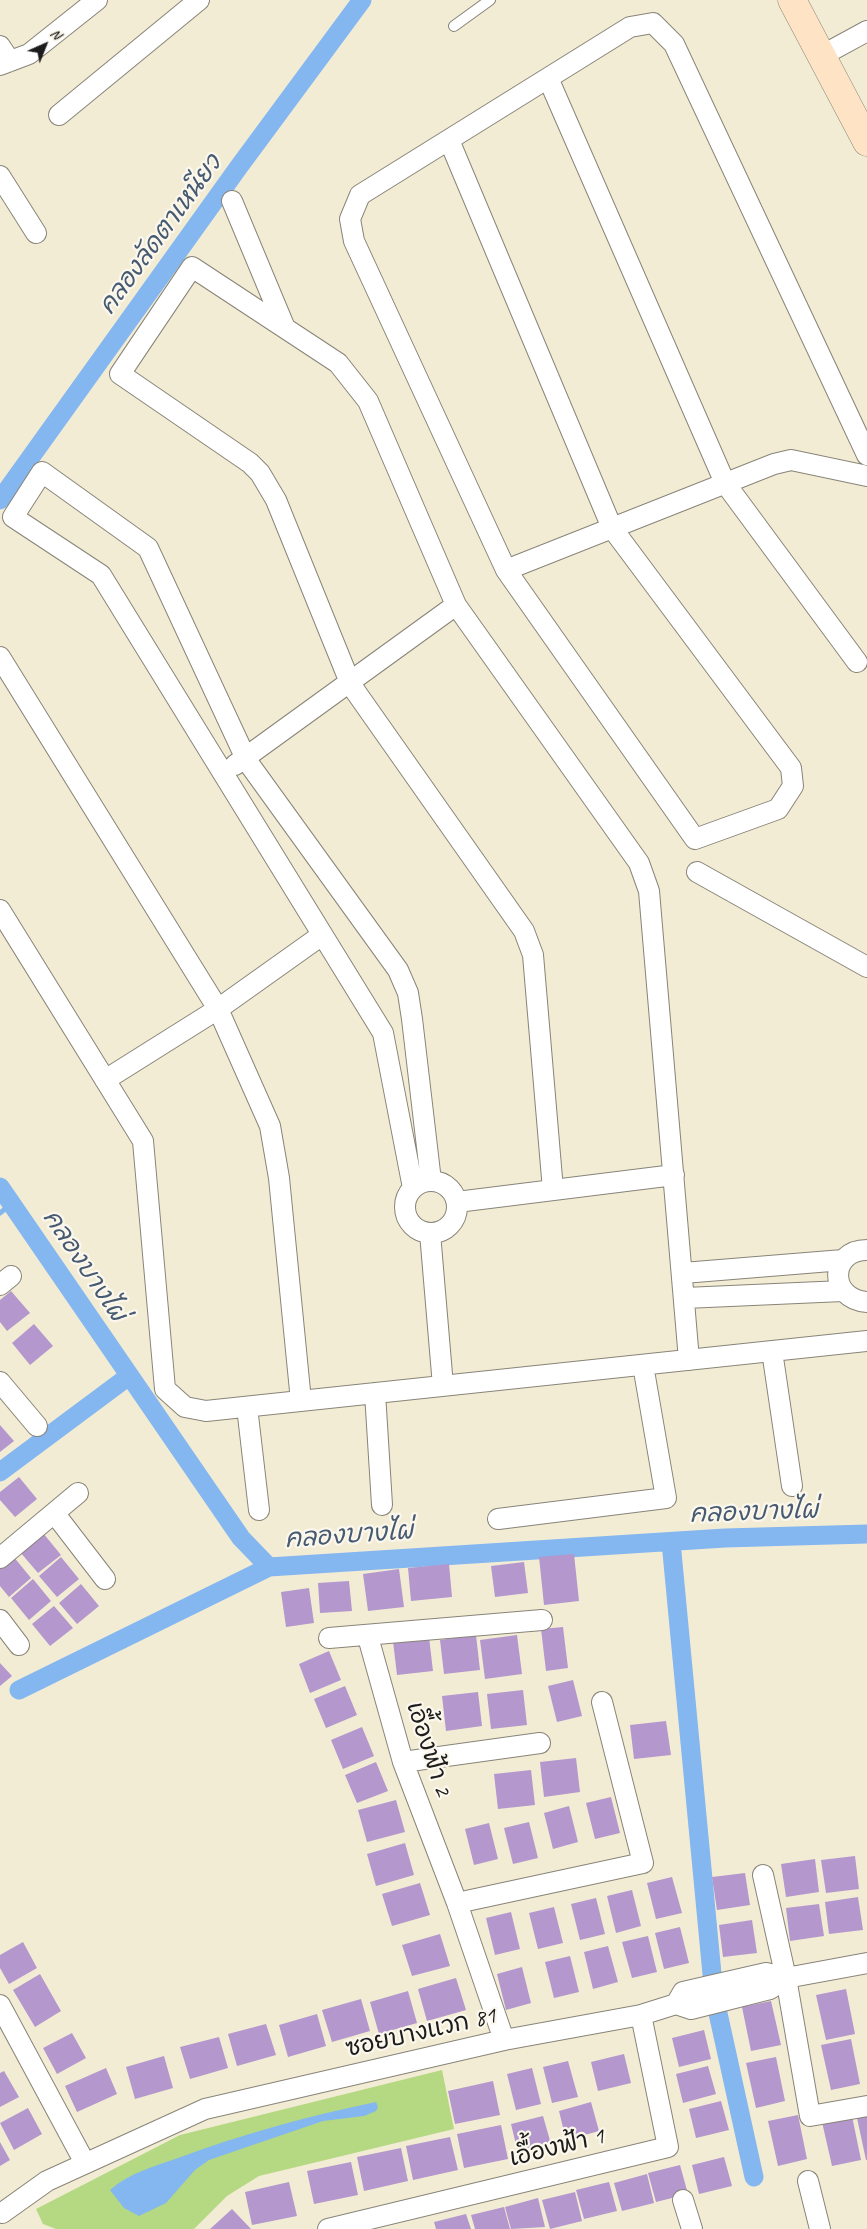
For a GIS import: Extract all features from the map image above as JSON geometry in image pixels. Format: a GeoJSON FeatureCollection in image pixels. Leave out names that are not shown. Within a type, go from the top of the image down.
{"type":"FeatureCollection","features":[{"type":"Feature","properties":{"kind":"main road"},"geometry":{"type":"LineString","coordinates":[[792,0],[867,142]]}},
{"type":"Feature","properties":{"kind":"street"},"geometry":{"type":"LineString","coordinates":[[3,57],[29,54],[97,0]]}},
{"type":"Feature","properties":{"kind":"street"},"geometry":{"type":"LineString","coordinates":[[59,115],[198,0]]}},
{"type":"Feature","properties":{"kind":"street"},"geometry":{"type":"LineString","coordinates":[[449,140],[612,528],[791,768],[793,786],[778,809],[695,839],[506,570],[354,241],[350,219],[360,195],[630,27],[652,23],[674,44],[867,455]]}},
{"type":"Feature","properties":{"kind":"street"},"geometry":{"type":"LineString","coordinates":[[821,56],[867,31]]}},
{"type":"Feature","properties":{"kind":"street"},"geometry":{"type":"LineString","coordinates":[[548,78],[725,483],[857,662]]}},
{"type":"Feature","properties":{"kind":"street"},"geometry":{"type":"LineString","coordinates":[[0,176],[36,233]]}},
{"type":"Feature","properties":{"kind":"street"},"geometry":{"type":"LineString","coordinates":[[232,201],[285,328]]}},
{"type":"Feature","properties":{"kind":"street"},"geometry":{"type":"LineString","coordinates":[[553,1190],[533,955],[524,930],[350,682],[276,500],[260,473],[250,463],[120,374],[192,267],[338,363],[368,401],[456,605],[639,863],[649,891],[689,1360]]}},
{"type":"Feature","properties":{"kind":"street"},"geometry":{"type":"LineString","coordinates":[[506,570],[774,464],[791,460],[867,476]]}},
{"type":"Feature","properties":{"kind":"street"},"geometry":{"type":"LineString","coordinates":[[413,1188],[383,1033],[101,575],[13,516],[42,472],[148,548],[245,757],[398,970],[408,993],[431,1181]]}},
{"type":"Feature","properties":{"kind":"street"},"geometry":{"type":"LineString","coordinates":[[222,774],[456,605]]}},
{"type":"Feature","properties":{"kind":"street"},"geometry":{"type":"LineString","coordinates":[[0,656],[218,1009],[270,1126],[279,1178],[301,1401]]}},
{"type":"Feature","properties":{"kind":"street"},"geometry":{"type":"LineString","coordinates":[[696,872],[867,967]]}},
{"type":"Feature","properties":{"kind":"street"},"geometry":{"type":"LineString","coordinates":[[0,910],[143,1141],[165,1389],[185,1407],[206,1411],[867,1341]]}},
{"type":"Feature","properties":{"kind":"street"},"geometry":{"type":"LineString","coordinates":[[105,1080],[218,1009],[322,935]]}},
{"type":"Feature","properties":{"kind":"street"},"geometry":{"type":"LineString","coordinates":[[457,1202],[674,1175]]}},
{"type":"Feature","properties":{"kind":"street"},"geometry":{"type":"LineString","coordinates":[[431,1181],[448,1187],[457,1202],[455,1217],[451,1224],[438,1232],[430,1233],[414,1227],[408,1220],[405,1204],[413,1188],[418,1184],[431,1181]]}},
{"type":"Feature","properties":{"kind":"street"},"geometry":{"type":"LineString","coordinates":[[430,1233],[443,1386]]}},
{"type":"Feature","properties":{"kind":"street"},"geometry":{"type":"LineString","coordinates":[[682,1273],[843,1260],[857,1250],[867,1250]]}},
{"type":"Feature","properties":{"kind":"street"},"geometry":{"type":"LineString","coordinates":[[843,1260],[838,1275],[843,1291]]}},
{"type":"Feature","properties":{"kind":"street"},"geometry":{"type":"LineString","coordinates":[[685,1298],[843,1291],[858,1301],[867,1302]]}},
{"type":"Feature","properties":{"kind":"street"},"geometry":{"type":"LineString","coordinates":[[772,1351],[792,1486]]}},
{"type":"Feature","properties":{"kind":"street"},"geometry":{"type":"LineString","coordinates":[[498,1519],[666,1498],[643,1365]]}},
{"type":"Feature","properties":{"kind":"street"},"geometry":{"type":"LineString","coordinates":[[0,1382],[37,1426]]}},
{"type":"Feature","properties":{"kind":"street"},"geometry":{"type":"LineString","coordinates":[[375,1393],[382,1505]]}},
{"type":"Feature","properties":{"kind":"street"},"geometry":{"type":"LineString","coordinates":[[247,1407],[259,1510]]}},
{"type":"Feature","properties":{"kind":"street"},"geometry":{"type":"LineString","coordinates":[[0,1558],[78,1493]]}},
{"type":"Feature","properties":{"kind":"street"},"geometry":{"type":"LineString","coordinates":[[55,1514],[105,1579]]}},
{"type":"Feature","properties":{"kind":"street"},"geometry":{"type":"LineString","coordinates":[[0,1620],[19,1645]]}},
{"type":"Feature","properties":{"kind":"street"},"geometry":{"type":"LineString","coordinates":[[329,1638],[542,1620]]}},
{"type":"Feature","properties":{"kind":"street","name":"เอื้องฟ้า 2"},"geometry":{"type":"LineString","coordinates":[[368,1636],[402,1762],[457,1903],[504,2040]]}},
{"type":"Feature","properties":{"kind":"street"},"geometry":{"type":"LineString","coordinates":[[457,1903],[643,1863],[602,1702]]}},
{"type":"Feature","properties":{"kind":"street"},"geometry":{"type":"LineString","coordinates":[[402,1762],[540,1743]]}},
{"type":"Feature","properties":{"kind":"street"},"geometry":{"type":"LineString","coordinates":[[763,1875],[774,1980],[810,2116],[867,2106]]}},
{"type":"Feature","properties":{"kind":"street","name":"ซอยบางแวก 81"},"geometry":{"type":"LineString","coordinates":[[3,2218],[47,2180],[205,2109],[504,2040],[641,2015],[683,2002],[774,1980],[867,1963]]}},
{"type":"Feature","properties":{"kind":"street"},"geometry":{"type":"LineString","coordinates":[[0,2005],[85,2163]]}},
{"type":"Feature","properties":{"kind":"street","name":"เอื้องฟ้า 1"},"geometry":{"type":"LineString","coordinates":[[328,2229],[668,2147],[641,2015]]}},
{"type":"Feature","properties":{"kind":"street"},"geometry":{"type":"LineString","coordinates":[[808,2181],[820,2229]]}},
{"type":"Feature","properties":{"kind":"street"},"geometry":{"type":"LineString","coordinates":[[683,2200],[692,2229]]}},
{"type":"Feature","properties":{"kind":"lane"},"geometry":{"type":"LineString","coordinates":[[454,26],[490,0]]}},
{"type":"Feature","properties":{"kind":"green space"},"geometry":{"type":"Polygon","coordinates":[[[442,2070],[454,2129],[259,2176],[227,2196],[194,2229],[56,2229],[43,2224],[36,2209],[180,2135],[442,2070]]]}},
{"type":"Feature","properties":{"kind":"water"},"geometry":{"type":"Polygon","coordinates":[[[376,2102],[378,2107],[376,2111],[364,2116],[323,2121],[209,2160],[195,2170],[166,2203],[139,2216],[124,2208],[110,2190],[125,2179],[142,2171],[251,2133],[376,2102]]]}},
{"type":"Feature","properties":{"kind":"building"},"geometry":{"type":"Polygon","coordinates":[[[11,1291],[30,1313],[7,1331],[0,1322],[0,1300],[11,1291]]]}},
{"type":"Feature","properties":{"kind":"building"},"geometry":{"type":"Polygon","coordinates":[[[34,1324],[53,1346],[30,1365],[12,1343],[34,1324]]]}},
{"type":"Feature","properties":{"kind":"building"},"geometry":{"type":"Polygon","coordinates":[[[0,1425],[14,1441],[0,1452],[0,1425]]]}},
{"type":"Feature","properties":{"kind":"building"},"geometry":{"type":"Polygon","coordinates":[[[19,1477],[37,1499],[15,1517],[0,1500],[0,1492],[19,1477]]]}},
{"type":"Feature","properties":{"kind":"building"},"geometry":{"type":"Polygon","coordinates":[[[43,1533],[61,1555],[38,1573],[20,1552],[43,1533]]]}},
{"type":"Feature","properties":{"kind":"building"},"geometry":{"type":"Polygon","coordinates":[[[574,1554],[579,1601],[544,1605],[539,1557],[574,1554]]]}},
{"type":"Feature","properties":{"kind":"building"},"geometry":{"type":"Polygon","coordinates":[[[13,1556],[31,1578],[9,1597],[0,1586],[0,1567],[13,1556]]]}},
{"type":"Feature","properties":{"kind":"building"},"geometry":{"type":"Polygon","coordinates":[[[61,1557],[79,1579],[57,1597],[39,1576],[61,1557]]]}},
{"type":"Feature","properties":{"kind":"building"},"geometry":{"type":"Polygon","coordinates":[[[524,1562],[528,1593],[495,1597],[491,1566],[524,1562]]]}},
{"type":"Feature","properties":{"kind":"building"},"geometry":{"type":"Polygon","coordinates":[[[449,1564],[452,1597],[411,1601],[408,1568],[449,1564]]]}},
{"type":"Feature","properties":{"kind":"building"},"geometry":{"type":"Polygon","coordinates":[[[399,1569],[404,1607],[368,1611],[363,1574],[399,1569]]]}},
{"type":"Feature","properties":{"kind":"building"},"geometry":{"type":"Polygon","coordinates":[[[33,1579],[51,1601],[29,1620],[11,1598],[33,1579]]]}},
{"type":"Feature","properties":{"kind":"building"},"geometry":{"type":"Polygon","coordinates":[[[349,1581],[352,1611],[320,1613],[318,1583],[349,1581]]]}},
{"type":"Feature","properties":{"kind":"building"},"geometry":{"type":"Polygon","coordinates":[[[81,1584],[99,1606],[77,1624],[59,1603],[81,1584]]]}},
{"type":"Feature","properties":{"kind":"building"},"geometry":{"type":"Polygon","coordinates":[[[309,1588],[314,1623],[286,1627],[281,1592],[309,1588]]]}},
{"type":"Feature","properties":{"kind":"building"},"geometry":{"type":"Polygon","coordinates":[[[54,1606],[73,1628],[50,1646],[32,1624],[54,1606]]]}},
{"type":"Feature","properties":{"kind":"building"},"geometry":{"type":"Polygon","coordinates":[[[563,1627],[568,1668],[546,1671],[541,1629],[563,1627]]]}},
{"type":"Feature","properties":{"kind":"building"},"geometry":{"type":"Polygon","coordinates":[[[476,1635],[480,1670],[444,1674],[440,1640],[476,1635]]]}},
{"type":"Feature","properties":{"kind":"building"},"geometry":{"type":"Polygon","coordinates":[[[517,1635],[522,1674],[485,1679],[480,1640],[517,1635]]]}},
{"type":"Feature","properties":{"kind":"building"},"geometry":{"type":"Polygon","coordinates":[[[429,1637],[433,1671],[397,1675],[393,1641],[429,1637]]]}},
{"type":"Feature","properties":{"kind":"building"},"geometry":{"type":"Polygon","coordinates":[[[329,1651],[341,1680],[310,1693],[299,1664],[329,1651]]]}},
{"type":"Feature","properties":{"kind":"building"},"geometry":{"type":"Polygon","coordinates":[[[0,1663],[12,1676],[0,1686],[0,1663]]]}},
{"type":"Feature","properties":{"kind":"building"},"geometry":{"type":"Polygon","coordinates":[[[573,1680],[582,1716],[557,1722],[548,1686],[573,1680]]]}},
{"type":"Feature","properties":{"kind":"building"},"geometry":{"type":"Polygon","coordinates":[[[345,1686],[357,1715],[326,1728],[314,1699],[345,1686]]]}},
{"type":"Feature","properties":{"kind":"building"},"geometry":{"type":"Polygon","coordinates":[[[523,1690],[527,1725],[491,1729],[487,1694],[523,1690]]]}},
{"type":"Feature","properties":{"kind":"building"},"geometry":{"type":"Polygon","coordinates":[[[478,1692],[482,1726],[446,1731],[442,1696],[478,1692]]]}},
{"type":"Feature","properties":{"kind":"building"},"geometry":{"type":"Polygon","coordinates":[[[666,1721],[671,1755],[634,1759],[630,1725],[666,1721]]]}},
{"type":"Feature","properties":{"kind":"building"},"geometry":{"type":"Polygon","coordinates":[[[362,1727],[374,1756],[343,1769],[331,1740],[362,1727]]]}},
{"type":"Feature","properties":{"kind":"building"},"geometry":{"type":"Polygon","coordinates":[[[576,1758],[580,1792],[544,1797],[540,1762],[576,1758]]]}},
{"type":"Feature","properties":{"kind":"building"},"geometry":{"type":"Polygon","coordinates":[[[376,1762],[388,1791],[357,1803],[345,1775],[376,1762]]]}},
{"type":"Feature","properties":{"kind":"building"},"geometry":{"type":"Polygon","coordinates":[[[531,1770],[535,1805],[498,1809],[494,1774],[531,1770]]]}},
{"type":"Feature","properties":{"kind":"building"},"geometry":{"type":"Polygon","coordinates":[[[611,1797],[620,1833],[595,1839],[586,1803],[611,1797]]]}},
{"type":"Feature","properties":{"kind":"building"},"geometry":{"type":"Polygon","coordinates":[[[396,1800],[405,1832],[367,1842],[358,1810],[396,1800]]]}},
{"type":"Feature","properties":{"kind":"building"},"geometry":{"type":"Polygon","coordinates":[[[569,1806],[578,1842],[553,1849],[544,1813],[569,1806]]]}},
{"type":"Feature","properties":{"kind":"building"},"geometry":{"type":"Polygon","coordinates":[[[529,1822],[538,1858],[513,1864],[504,1828],[529,1822]]]}},
{"type":"Feature","properties":{"kind":"building"},"geometry":{"type":"Polygon","coordinates":[[[489,1823],[498,1859],[474,1865],[465,1829],[489,1823]]]}},
{"type":"Feature","properties":{"kind":"building"},"geometry":{"type":"Polygon","coordinates":[[[405,1843],[414,1875],[376,1886],[367,1854],[405,1843]]]}},
{"type":"Feature","properties":{"kind":"building"},"geometry":{"type":"Polygon","coordinates":[[[855,1856],[859,1889],[826,1893],[821,1860],[855,1856]]]}},
{"type":"Feature","properties":{"kind":"building"},"geometry":{"type":"Polygon","coordinates":[[[815,1859],[819,1892],[786,1897],[781,1864],[815,1859]]]}},
{"type":"Feature","properties":{"kind":"building"},"geometry":{"type":"Polygon","coordinates":[[[745,1873],[750,1905],[717,1910],[712,1877],[745,1873]]]}},
{"type":"Feature","properties":{"kind":"building"},"geometry":{"type":"Polygon","coordinates":[[[672,1877],[682,1913],[656,1919],[647,1883],[672,1877]]]}},
{"type":"Feature","properties":{"kind":"building"},"geometry":{"type":"Polygon","coordinates":[[[420,1883],[430,1915],[392,1926],[382,1894],[420,1883]]]}},
{"type":"Feature","properties":{"kind":"building"},"geometry":{"type":"Polygon","coordinates":[[[632,1890],[641,1926],[616,1933],[607,1896],[632,1890]]]}},
{"type":"Feature","properties":{"kind":"building"},"geometry":{"type":"Polygon","coordinates":[[[858,1897],[863,1930],[829,1934],[825,1902],[858,1897]]]}},
{"type":"Feature","properties":{"kind":"building"},"geometry":{"type":"Polygon","coordinates":[[[596,1898],[605,1934],[580,1940],[571,1904],[596,1898]]]}},
{"type":"Feature","properties":{"kind":"building"},"geometry":{"type":"Polygon","coordinates":[[[819,1904],[824,1936],[790,1941],[786,1908],[819,1904]]]}},
{"type":"Feature","properties":{"kind":"building"},"geometry":{"type":"Polygon","coordinates":[[[554,1907],[563,1943],[538,1949],[529,1913],[554,1907]]]}},
{"type":"Feature","properties":{"kind":"building"},"geometry":{"type":"Polygon","coordinates":[[[511,1912],[520,1949],[495,1955],[486,1918],[511,1912]]]}},
{"type":"Feature","properties":{"kind":"building"},"geometry":{"type":"Polygon","coordinates":[[[752,1920],[757,1953],[723,1957],[719,1925],[752,1920]]]}},
{"type":"Feature","properties":{"kind":"building"},"geometry":{"type":"Polygon","coordinates":[[[680,1927],[689,1963],[664,1969],[655,1933],[680,1927]]]}},
{"type":"Feature","properties":{"kind":"building"},"geometry":{"type":"Polygon","coordinates":[[[440,1934],[450,1966],[412,1976],[402,1945],[440,1934]]]}},
{"type":"Feature","properties":{"kind":"building"},"geometry":{"type":"Polygon","coordinates":[[[648,1936],[657,1972],[632,1978],[622,1942],[648,1936]]]}},
{"type":"Feature","properties":{"kind":"building"},"geometry":{"type":"Polygon","coordinates":[[[23,1942],[37,1968],[9,1984],[0,1968],[0,1955],[23,1942]]]}},
{"type":"Feature","properties":{"kind":"building"},"geometry":{"type":"Polygon","coordinates":[[[608,1946],[618,1982],[593,1989],[584,1952],[608,1946]]]}},
{"type":"Feature","properties":{"kind":"building"},"geometry":{"type":"Polygon","coordinates":[[[570,1956],[579,1992],[554,1998],[545,1962],[570,1956]]]}},
{"type":"Feature","properties":{"kind":"building"},"geometry":{"type":"Polygon","coordinates":[[[522,1967],[531,2003],[506,2010],[497,1974],[522,1967]]]}},
{"type":"Feature","properties":{"kind":"building"},"geometry":{"type":"Polygon","coordinates":[[[40,1974],[61,2011],[35,2027],[13,1990],[40,1974]]]}},
{"type":"Feature","properties":{"kind":"building"},"geometry":{"type":"Polygon","coordinates":[[[456,1978],[466,2010],[427,2021],[418,1989],[456,1978]]]}},
{"type":"Feature","properties":{"kind":"building"},"geometry":{"type":"Polygon","coordinates":[[[846,1989],[855,2034],[826,2040],[816,1995],[846,1989]]]}},
{"type":"Feature","properties":{"kind":"building"},"geometry":{"type":"Polygon","coordinates":[[[408,1991],[417,2023],[379,2034],[370,2002],[408,1991]]]}},
{"type":"Feature","properties":{"kind":"building"},"geometry":{"type":"Polygon","coordinates":[[[361,1999],[370,2031],[332,2042],[322,2010],[361,1999]]]}},
{"type":"Feature","properties":{"kind":"building"},"geometry":{"type":"Polygon","coordinates":[[[771,2001],[781,2045],[751,2051],[742,2007],[771,2001]]]}},
{"type":"Feature","properties":{"kind":"building"},"geometry":{"type":"Polygon","coordinates":[[[317,2014],[326,2046],[288,2057],[279,2025],[317,2014]]]}},
{"type":"Feature","properties":{"kind":"building"},"geometry":{"type":"Polygon","coordinates":[[[266,2024],[276,2055],[237,2066],[228,2034],[266,2024]]]}},
{"type":"Feature","properties":{"kind":"building"},"geometry":{"type":"Polygon","coordinates":[[[704,2030],[711,2059],[679,2067],[672,2038],[704,2030]]]}},
{"type":"Feature","properties":{"kind":"building"},"geometry":{"type":"Polygon","coordinates":[[[72,2033],[86,2058],[57,2074],[43,2048],[72,2033]]]}},
{"type":"Feature","properties":{"kind":"building"},"geometry":{"type":"Polygon","coordinates":[[[219,2037],[228,2068],[190,2079],[180,2047],[219,2037]]]}},
{"type":"Feature","properties":{"kind":"building"},"geometry":{"type":"Polygon","coordinates":[[[851,2039],[860,2084],[831,2090],[821,2045],[851,2039]]]}},
{"type":"Feature","properties":{"kind":"building"},"geometry":{"type":"Polygon","coordinates":[[[624,2054],[631,2083],[598,2091],[591,2062],[624,2054]]]}},
{"type":"Feature","properties":{"kind":"building"},"geometry":{"type":"Polygon","coordinates":[[[164,2056],[173,2088],[135,2099],[126,2067],[164,2056]]]}},
{"type":"Feature","properties":{"kind":"building"},"geometry":{"type":"Polygon","coordinates":[[[776,2057],[785,2101],[756,2108],[746,2063],[776,2057]]]}},
{"type":"Feature","properties":{"kind":"building"},"geometry":{"type":"Polygon","coordinates":[[[568,2061],[578,2097],[552,2103],[543,2067],[568,2061]]]}},
{"type":"Feature","properties":{"kind":"building"},"geometry":{"type":"Polygon","coordinates":[[[708,2066],[716,2094],[683,2103],[676,2074],[708,2066]]]}},
{"type":"Feature","properties":{"kind":"building"},"geometry":{"type":"Polygon","coordinates":[[[106,2068],[117,2094],[77,2112],[65,2086],[106,2068]]]}},
{"type":"Feature","properties":{"kind":"building"},"geometry":{"type":"Polygon","coordinates":[[[532,2068],[541,2104],[516,2110],[507,2074],[532,2068]]]}},
{"type":"Feature","properties":{"kind":"building"},"geometry":{"type":"Polygon","coordinates":[[[4,2071],[19,2097],[0,2107],[0,2073],[4,2071]]]}},
{"type":"Feature","properties":{"kind":"building"},"geometry":{"type":"Polygon","coordinates":[[[493,2081],[500,2115],[455,2124],[448,2091],[493,2081]]]}},
{"type":"Feature","properties":{"kind":"building"},"geometry":{"type":"Polygon","coordinates":[[[721,2101],[729,2130],[696,2138],[689,2109],[721,2101]]]}},
{"type":"Feature","properties":{"kind":"building"},"geometry":{"type":"Polygon","coordinates":[[[591,2102],[599,2131],[566,2140],[559,2111],[591,2102]]]}},
{"type":"Feature","properties":{"kind":"building"},"geometry":{"type":"Polygon","coordinates":[[[28,2108],[42,2134],[14,2150],[0,2123],[28,2108]]]}},
{"type":"Feature","properties":{"kind":"building"},"geometry":{"type":"Polygon","coordinates":[[[798,2115],[807,2159],[778,2166],[768,2121],[798,2115]]]}},
{"type":"Feature","properties":{"kind":"building"},"geometry":{"type":"Polygon","coordinates":[[[543,2116],[551,2144],[518,2153],[511,2124],[543,2116]]]}},
{"type":"Feature","properties":{"kind":"building"},"geometry":{"type":"Polygon","coordinates":[[[852,2116],[861,2160],[832,2166],[822,2122],[852,2116]]]}},
{"type":"Feature","properties":{"kind":"building"},"geometry":{"type":"Polygon","coordinates":[[[867,2116],[867,2160],[866,2160],[857,2118],[867,2116]]]}},
{"type":"Feature","properties":{"kind":"building"},"geometry":{"type":"Polygon","coordinates":[[[501,2125],[508,2159],[464,2168],[457,2134],[501,2125]]]}},
{"type":"Feature","properties":{"kind":"building"},"geometry":{"type":"Polygon","coordinates":[[[450,2137],[458,2170],[413,2180],[406,2146],[450,2137]]]}},
{"type":"Feature","properties":{"kind":"building"},"geometry":{"type":"Polygon","coordinates":[[[0,2142],[10,2160],[0,2166],[0,2142]]]}},
{"type":"Feature","properties":{"kind":"building"},"geometry":{"type":"Polygon","coordinates":[[[401,2148],[408,2181],[364,2191],[357,2157],[401,2148]]]}},
{"type":"Feature","properties":{"kind":"building"},"geometry":{"type":"Polygon","coordinates":[[[724,2157],[732,2186],[699,2194],[692,2165],[724,2157]]]}},
{"type":"Feature","properties":{"kind":"building"},"geometry":{"type":"Polygon","coordinates":[[[351,2162],[358,2195],[314,2204],[307,2171],[351,2162]]]}},
{"type":"Feature","properties":{"kind":"building"},"geometry":{"type":"Polygon","coordinates":[[[680,2165],[688,2194],[656,2202],[648,2173],[680,2165]]]}},
{"type":"Feature","properties":{"kind":"building"},"geometry":{"type":"Polygon","coordinates":[[[647,2174],[654,2203],[622,2211],[614,2183],[647,2174]]]}},
{"type":"Feature","properties":{"kind":"building"},"geometry":{"type":"Polygon","coordinates":[[[289,2182],[297,2216],[252,2225],[245,2192],[289,2182]]]}},
{"type":"Feature","properties":{"kind":"building"},"geometry":{"type":"Polygon","coordinates":[[[609,2182],[617,2211],[584,2219],[576,2190],[609,2182]]]}},
{"type":"Feature","properties":{"kind":"building"},"geometry":{"type":"Polygon","coordinates":[[[575,2192],[582,2221],[550,2229],[542,2200],[575,2192]]]}},
{"type":"Feature","properties":{"kind":"building"},"geometry":{"type":"Polygon","coordinates":[[[538,2198],[545,2227],[511,2229],[505,2207],[538,2198]]]}},
{"type":"Feature","properties":{"kind":"building"},"geometry":{"type":"Polygon","coordinates":[[[504,2207],[510,2229],[475,2229],[471,2215],[504,2207]]]}},
{"type":"Feature","properties":{"kind":"building"},"geometry":{"type":"Polygon","coordinates":[[[232,2209],[251,2229],[210,2229],[232,2209]]]}},
{"type":"Feature","properties":{"kind":"building"},"geometry":{"type":"Polygon","coordinates":[[[466,2214],[471,2229],[436,2229],[434,2222],[466,2214]]]}},
{"type":"Feature","properties":{"kind":"waterway","name":"คลองลัดตาเหนียว"},"geometry":{"type":"LineString","coordinates":[[0,500],[238,168],[362,0]]}},
{"type":"Feature","properties":{"kind":"waterway","name":"คลองบางไผ่"},"geometry":{"type":"LineString","coordinates":[[0,1187],[241,1538],[269,1567],[725,1538],[867,1534]]}},
{"type":"Feature","properties":{"kind":"waterway"},"geometry":{"type":"LineString","coordinates":[[0,1213],[10,1205]]}},
{"type":"Feature","properties":{"kind":"waterway"},"geometry":{"type":"LineString","coordinates":[[0,1472],[129,1376]]}},
{"type":"Feature","properties":{"kind":"waterway"},"geometry":{"type":"LineString","coordinates":[[671,1542],[714,1995],[754,2177]]}},
{"type":"Feature","properties":{"kind":"waterway"},"geometry":{"type":"LineString","coordinates":[[19,1690],[269,1567]]}}]}
